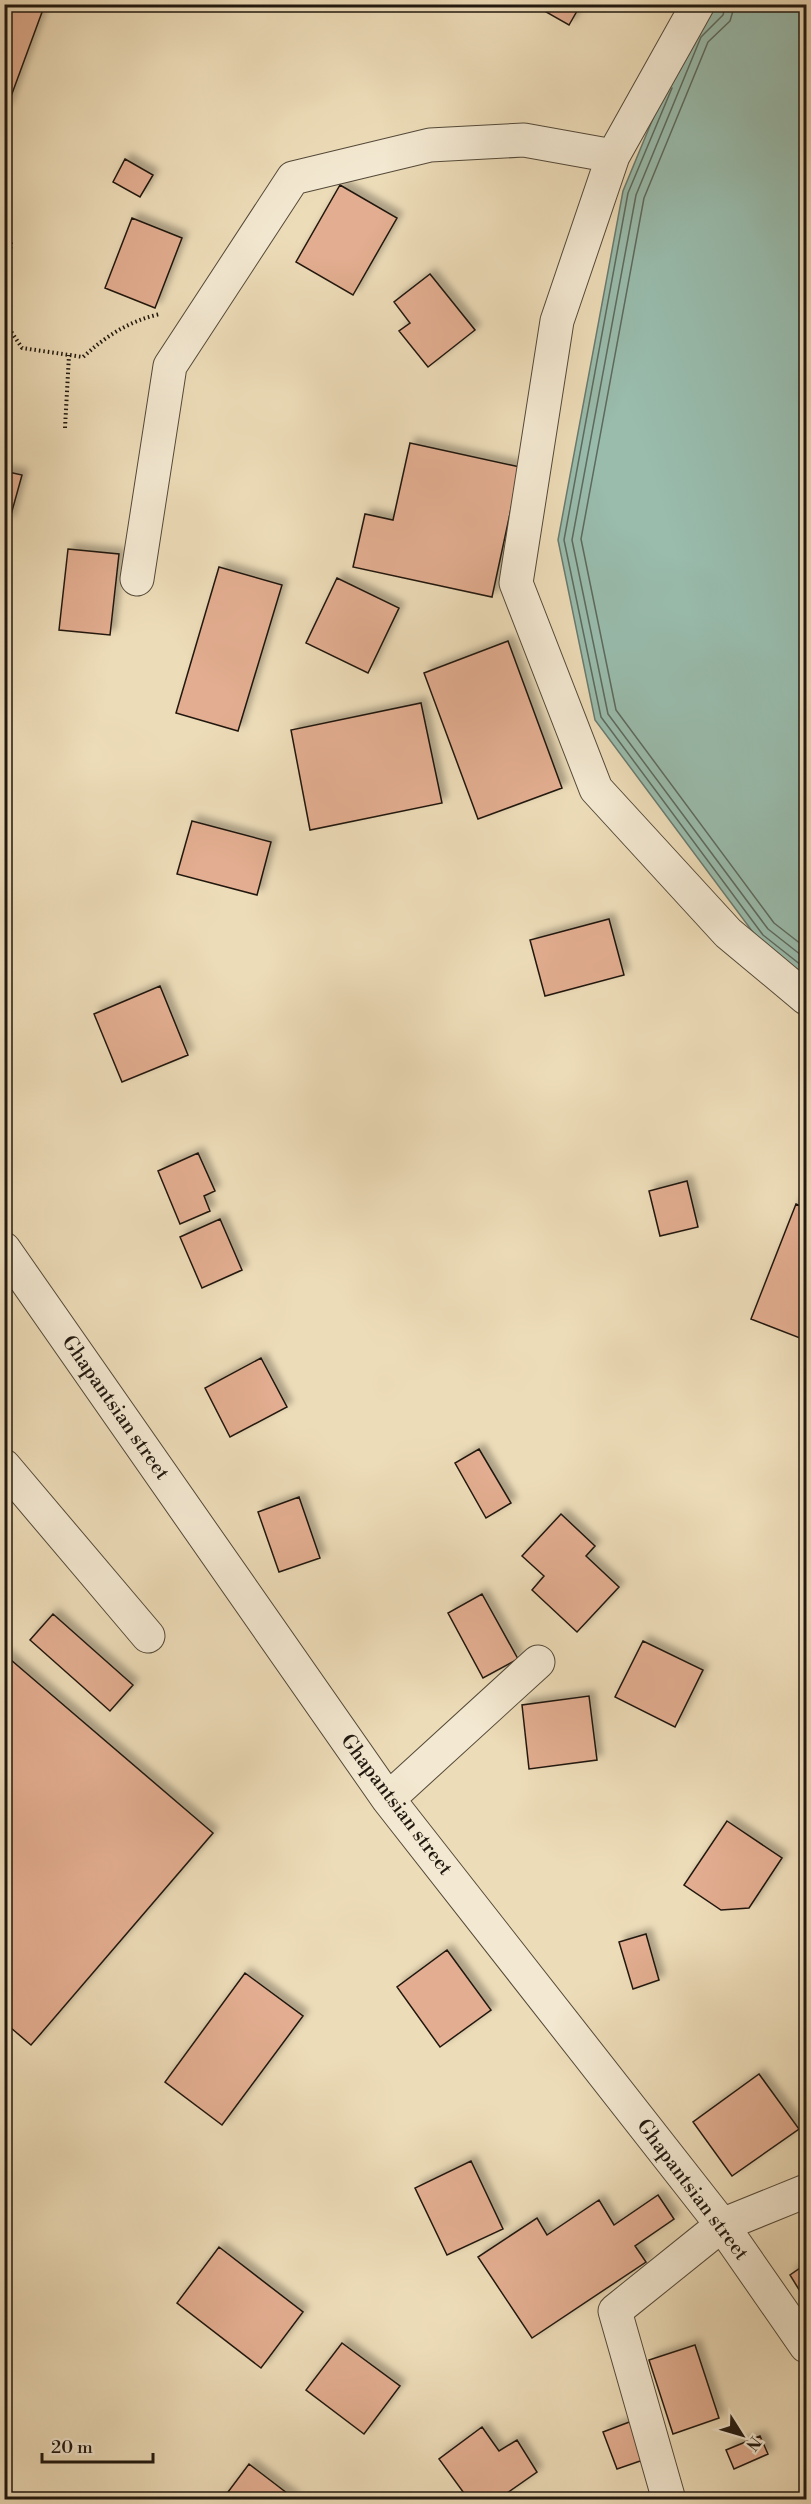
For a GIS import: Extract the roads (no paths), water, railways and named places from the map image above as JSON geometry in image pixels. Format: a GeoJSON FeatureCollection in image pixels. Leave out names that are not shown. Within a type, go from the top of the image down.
{"type":"FeatureCollection","features":[{"type":"Feature","properties":{"kind":"street"},"geometry":{"type":"LineString","coordinates":[[698,4],[613,156],[557,321],[516,584],[596,789],[728,933],[807,998]]}},
{"type":"Feature","properties":{"kind":"street"},"geometry":{"type":"LineString","coordinates":[[137,579],[170,366],[293,178],[430,145],[524,140],[613,156]]}},
{"type":"Feature","properties":{"kind":"street","name":"Ghapantsian street"},"geometry":{"type":"LineString","coordinates":[[4,1249],[388,1798],[722,2225],[807,2346]]}},
{"type":"Feature","properties":{"kind":"street"},"geometry":{"type":"LineString","coordinates":[[4,1466],[148,1636]]}},
{"type":"Feature","properties":{"kind":"street"},"geometry":{"type":"LineString","coordinates":[[388,1798],[538,1662]]}},
{"type":"Feature","properties":{"kind":"street"},"geometry":{"type":"LineString","coordinates":[[669,2499],[615,2312],[722,2225],[807,2191]]}},
{"type":"Feature","properties":{"kind":"water"},"geometry":{"type":"Polygon","coordinates":[[[714,5],[806,5],[806,977],[758,939],[595,720],[558,540],[623,191],[690,29],[714,5]]]}}]}
